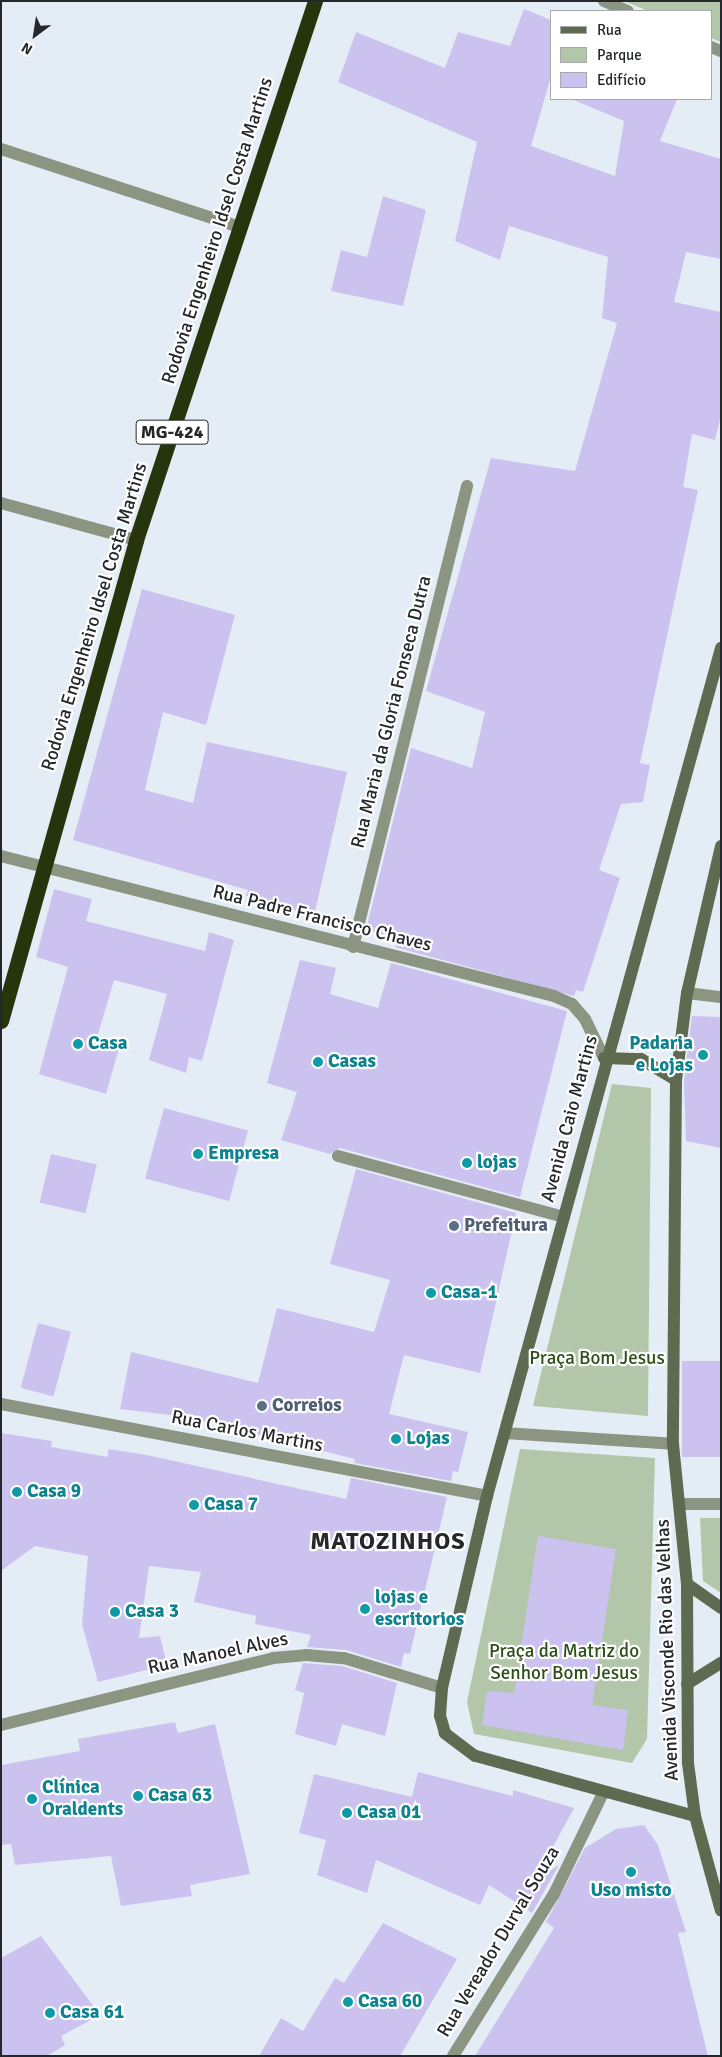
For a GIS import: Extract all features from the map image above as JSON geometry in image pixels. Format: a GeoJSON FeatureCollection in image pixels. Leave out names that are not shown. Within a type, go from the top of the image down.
{"type":"FeatureCollection","features":[{"type":"Feature","properties":{"kind":"highway","name":"Rodovia Engenheiro Idsel Costa Martins"},"geometry":{"type":"LineString","coordinates":[[1,1021],[42,867],[136,540],[315,1]]}},
{"type":"Feature","properties":{"kind":"main road","name":"Avenida Caio Martins"},"geometry":{"type":"LineString","coordinates":[[695,1816],[603,1794],[474,1756],[445,1733],[440,1716],[442,1688],[487,1496],[564,1217],[604,1058],[721,648]]}},
{"type":"Feature","properties":{"kind":"main road"},"geometry":{"type":"LineString","coordinates":[[673,1444],[676,1080],[688,993],[721,846]]}},
{"type":"Feature","properties":{"kind":"main road"},"geometry":{"type":"LineString","coordinates":[[604,1058],[641,1058],[676,1080]]}},
{"type":"Feature","properties":{"kind":"main road","name":"Avenida Visconde Rio das Velhas"},"geometry":{"type":"LineString","coordinates":[[673,1444],[682,1504],[687,1584],[688,1763],[695,1816],[721,1911]]}},
{"type":"Feature","properties":{"kind":"main road"},"geometry":{"type":"LineString","coordinates":[[687,1584],[721,1608]]}},
{"type":"Feature","properties":{"kind":"main road"},"geometry":{"type":"LineString","coordinates":[[687,1684],[721,1663]]}},
{"type":"Feature","properties":{"kind":"street"},"geometry":{"type":"LineString","coordinates":[[604,1],[626,10]]}},
{"type":"Feature","properties":{"kind":"street"},"geometry":{"type":"LineString","coordinates":[[1,149],[240,227]]}},
{"type":"Feature","properties":{"kind":"street","name":"Rua Maria da Gloria Fonseca Dutra"},"geometry":{"type":"LineString","coordinates":[[352,947],[467,486]]}},
{"type":"Feature","properties":{"kind":"street"},"geometry":{"type":"LineString","coordinates":[[1,503],[136,540]]}},
{"type":"Feature","properties":{"kind":"street","name":"Rua Padre Francisco Chaves"},"geometry":{"type":"LineString","coordinates":[[1,856],[352,947],[554,996],[572,1004],[585,1019],[604,1058]]}},
{"type":"Feature","properties":{"kind":"street"},"geometry":{"type":"LineString","coordinates":[[688,993],[721,997]]}},
{"type":"Feature","properties":{"kind":"street"},"geometry":{"type":"LineString","coordinates":[[338,1156],[564,1217]]}},
{"type":"Feature","properties":{"kind":"street","name":"Rua Carlos Martins"},"geometry":{"type":"LineString","coordinates":[[1,1404],[487,1496]]}},
{"type":"Feature","properties":{"kind":"street"},"geometry":{"type":"LineString","coordinates":[[505,1433],[673,1444]]}},
{"type":"Feature","properties":{"kind":"street"},"geometry":{"type":"LineString","coordinates":[[682,1504],[721,1504]]}},
{"type":"Feature","properties":{"kind":"street","name":"Rua Manoel Alves"},"geometry":{"type":"LineString","coordinates":[[1,1725],[273,1658],[306,1655],[344,1658],[442,1688]]}},
{"type":"Feature","properties":{"kind":"street","name":"Rua Vereador Durval Souza"},"geometry":{"type":"LineString","coordinates":[[453,2056],[554,1894],[603,1794]]}},
{"type":"Feature","properties":{"kind":"green space"},"geometry":{"type":"Polygon","coordinates":[[[624,1],[721,1],[721,42],[712,38],[712,10],[646,10],[624,1]]]}},
{"type":"Feature","properties":{"kind":"green space","name":"Praça Bom Jesus"},"geometry":{"type":"Polygon","coordinates":[[[612,1084],[651,1088],[648,1416],[533,1406],[612,1084]]]}},
{"type":"Feature","properties":{"kind":"green space","name":"Praça da Matriz do Senhor Bom Jesus"},"geometry":{"type":"Polygon","coordinates":[[[520,1449],[655,1458],[647,1739],[632,1763],[474,1734],[467,1702],[520,1449]]]}},
{"type":"Feature","properties":{"kind":"green space"},"geometry":{"type":"Polygon","coordinates":[[[700,1518],[721,1518],[721,1593],[703,1581],[700,1518]]]}},
{"type":"Feature","properties":{"kind":"building"},"geometry":{"type":"Polygon","coordinates":[[[524,9],[550,20],[550,80],[531,146],[615,176],[624,121],[573,100],[677,100],[660,141],[721,159],[721,259],[686,252],[674,302],[721,312],[721,415],[715,440],[692,434],[683,487],[698,490],[640,763],[650,765],[643,802],[621,804],[599,870],[620,878],[583,992],[576,990],[574,996],[395,947],[398,938],[366,930],[411,748],[472,768],[485,712],[426,691],[491,458],[575,471],[617,323],[602,318],[608,257],[509,226],[500,260],[455,241],[477,142],[338,82],[356,32],[445,68],[458,32],[510,46],[524,9]]]}},
{"type":"Feature","properties":{"kind":"building"},"geometry":{"type":"Polygon","coordinates":[[[383,196],[426,210],[403,306],[331,291],[341,250],[367,257],[383,196]]]}},
{"type":"Feature","properties":{"kind":"building"},"geometry":{"type":"Polygon","coordinates":[[[142,589],[235,615],[206,725],[163,712],[145,790],[193,803],[207,742],[347,772],[314,916],[246,896],[248,890],[73,840],[142,589]]]}},
{"type":"Feature","properties":{"kind":"building"},"geometry":{"type":"Polygon","coordinates":[[[54,889],[92,899],[86,921],[205,951],[209,932],[234,940],[202,1061],[189,1057],[186,1073],[149,1060],[167,994],[114,980],[96,1041],[119,1048],[106,1094],[39,1074],[68,967],[36,957],[54,889]]]}},
{"type":"Feature","properties":{"kind":"building"},"geometry":{"type":"Polygon","coordinates":[[[300,960],[336,968],[330,994],[378,1008],[391,963],[567,1011],[520,1197],[340,1148],[330,1154],[281,1140],[297,1092],[267,1083],[300,960]]]}},
{"type":"Feature","properties":{"kind":"building","name":"Padaria e Lojas"},"geometry":{"type":"Polygon","coordinates":[[[692,1016],[721,1017],[721,1148],[686,1141],[684,1081],[692,1016]]]}},
{"type":"Feature","properties":{"kind":"building","name":"Empresa"},"geometry":{"type":"Polygon","coordinates":[[[164,1108],[248,1131],[229,1201],[145,1179],[164,1108]]]}},
{"type":"Feature","properties":{"kind":"building"},"geometry":{"type":"Polygon","coordinates":[[[51,1154],[97,1165],[86,1213],[40,1203],[51,1154]]]}},
{"type":"Feature","properties":{"kind":"building"},"geometry":{"type":"Polygon","coordinates":[[[356,1169],[516,1213],[480,1373],[404,1355],[389,1414],[468,1432],[458,1472],[453,1471],[451,1481],[354,1463],[355,1459],[187,1417],[120,1409],[131,1352],[258,1383],[277,1308],[374,1332],[390,1280],[330,1264],[356,1169]]]}},
{"type":"Feature","properties":{"kind":"building"},"geometry":{"type":"Polygon","coordinates":[[[38,1323],[71,1332],[54,1397],[21,1388],[38,1323]]]}},
{"type":"Feature","properties":{"kind":"building"},"geometry":{"type":"Polygon","coordinates":[[[682,1361],[721,1361],[721,1457],[682,1457],[682,1361]]]}},
{"type":"Feature","properties":{"kind":"building"},"geometry":{"type":"Polygon","coordinates":[[[1,1433],[52,1441],[51,1447],[108,1457],[108,1449],[147,1455],[346,1499],[351,1478],[447,1497],[410,1654],[404,1653],[401,1667],[346,1650],[307,1647],[311,1635],[255,1624],[256,1616],[194,1602],[201,1572],[149,1566],[139,1638],[160,1636],[167,1665],[98,1682],[82,1624],[88,1556],[35,1546],[1,1571],[1,1433]]]}},
{"type":"Feature","properties":{"kind":"building"},"geometry":{"type":"Polygon","coordinates":[[[538,1536],[616,1549],[592,1705],[628,1710],[623,1750],[482,1725],[487,1691],[514,1693],[538,1536]]]}},
{"type":"Feature","properties":{"kind":"building"},"geometry":{"type":"Polygon","coordinates":[[[303,1663],[342,1666],[397,1683],[385,1736],[342,1724],[336,1746],[295,1734],[304,1693],[295,1690],[303,1663]]]}},
{"type":"Feature","properties":{"kind":"building"},"geometry":{"type":"Polygon","coordinates":[[[175,1722],[178,1733],[215,1724],[250,1874],[190,1885],[192,1896],[121,1906],[111,1856],[15,1865],[11,1844],[1,1845],[1,1765],[80,1751],[78,1739],[175,1722]]]}},
{"type":"Feature","properties":{"kind":"building"},"geometry":{"type":"Polygon","coordinates":[[[418,1772],[513,1796],[513,1790],[574,1808],[535,1880],[559,1865],[532,1913],[489,1885],[480,1905],[376,1860],[367,1893],[317,1875],[326,1840],[299,1833],[314,1774],[412,1797],[418,1772]]]}},
{"type":"Feature","properties":{"kind":"building"},"geometry":{"type":"Polygon","coordinates":[[[644,1825],[658,1845],[686,1932],[678,1933],[708,2056],[475,2056],[554,1928],[546,1922],[585,1848],[616,1829],[644,1825]]]}},
{"type":"Feature","properties":{"kind":"building"},"geometry":{"type":"Polygon","coordinates":[[[383,1923],[457,1959],[400,2056],[259,2056],[281,2018],[303,2031],[335,1978],[344,1983],[383,1923]]]}},
{"type":"Feature","properties":{"kind":"building","name":"Casa 61"},"geometry":{"type":"Polygon","coordinates":[[[41,1936],[100,2015],[61,2036],[65,2045],[47,2056],[1,2056],[1,1958],[41,1936]]]}},
{"type":"Feature","properties":{"kind":"place","name":"Casa"},"geometry":{"type":"Point","coordinates":[78,1044]}},
{"type":"Feature","properties":{"kind":"place","name":"Padaria e Lojas"},"geometry":{"type":"Point","coordinates":[703,1055]}},
{"type":"Feature","properties":{"kind":"place","name":"Casas"},"geometry":{"type":"Point","coordinates":[318,1062]}},
{"type":"Feature","properties":{"kind":"place","name":"Empresa"},"geometry":{"type":"Point","coordinates":[198,1154]}},
{"type":"Feature","properties":{"kind":"place","name":"lojas"},"geometry":{"type":"Point","coordinates":[467,1163]}},
{"type":"Feature","properties":{"kind":"place","name":"Prefeitura"},"geometry":{"type":"Point","coordinates":[454,1226]}},
{"type":"Feature","properties":{"kind":"place","name":"Casa-1"},"geometry":{"type":"Point","coordinates":[431,1293]}},
{"type":"Feature","properties":{"kind":"place","name":"Correios"},"geometry":{"type":"Point","coordinates":[262,1406]}},
{"type":"Feature","properties":{"kind":"place","name":"Lojas"},"geometry":{"type":"Point","coordinates":[396,1439]}},
{"type":"Feature","properties":{"kind":"place","name":"Casa 9"},"geometry":{"type":"Point","coordinates":[17,1492]}},
{"type":"Feature","properties":{"kind":"place","name":"Casa 7"},"geometry":{"type":"Point","coordinates":[194,1505]}},
{"type":"Feature","properties":{"kind":"place","name":"lojas e escritorios"},"geometry":{"type":"Point","coordinates":[365,1609]}},
{"type":"Feature","properties":{"kind":"place","name":"Casa 3"},"geometry":{"type":"Point","coordinates":[115,1612]}},
{"type":"Feature","properties":{"kind":"place","name":"Casa 63"},"geometry":{"type":"Point","coordinates":[138,1796]}},
{"type":"Feature","properties":{"kind":"place","name":"Clínica Oraldents"},"geometry":{"type":"Point","coordinates":[32,1799]}},
{"type":"Feature","properties":{"kind":"place","name":"Casa 01"},"geometry":{"type":"Point","coordinates":[347,1813]}},
{"type":"Feature","properties":{"kind":"place","name":"Uso misto"},"geometry":{"type":"Point","coordinates":[631,1872]}},
{"type":"Feature","properties":{"kind":"place","name":"Casa 60"},"geometry":{"type":"Point","coordinates":[348,2002]}},
{"type":"Feature","properties":{"kind":"place","name":"Casa 61"},"geometry":{"type":"Point","coordinates":[50,2013]}},
{"type":"Feature","properties":{"kind":"district","name":"MATOZINHOS"},"geometry":{"type":"Point","coordinates":[388,1542]}}]}
